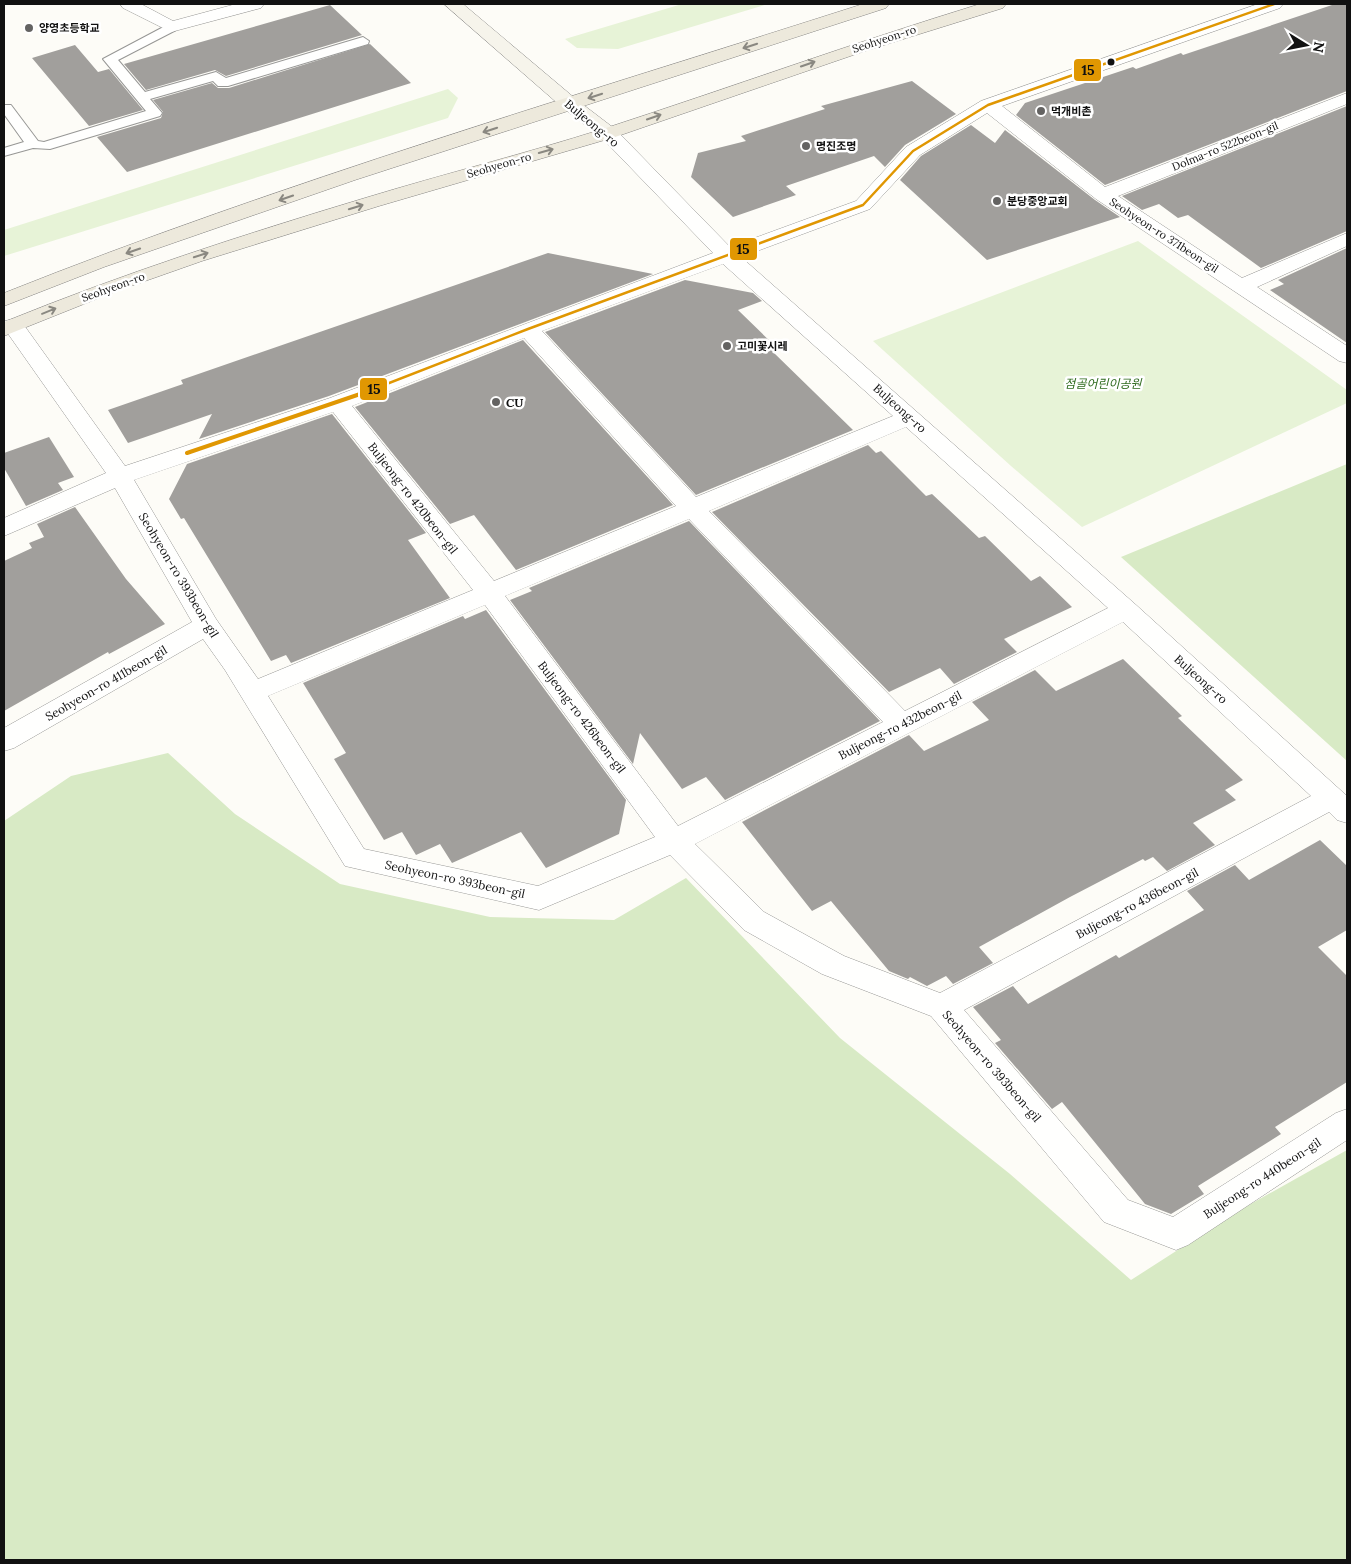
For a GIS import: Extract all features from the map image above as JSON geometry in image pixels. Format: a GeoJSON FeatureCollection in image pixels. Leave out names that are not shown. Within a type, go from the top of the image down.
{"type":"FeatureCollection","features":[{"type":"Feature","properties":{"kind":"main road","name":"Buljeong-ro"},"geometry":{"type":"LineString","coordinates":[[453,4],[570,104],[608,133]]}},
{"type":"Feature","properties":{"kind":"main road"},"geometry":{"type":"LineString","coordinates":[[4,300],[162,240],[348,176],[880,4]]}},
{"type":"Feature","properties":{"kind":"main road","name":"Seohyeon-ro"},"geometry":{"type":"LineString","coordinates":[[8,328],[107,288],[195,257],[372,202],[608,133],[859,47],[997,4]]}},
{"type":"Feature","properties":{"kind":"street"},"geometry":{"type":"LineString","coordinates":[[128,4],[171,27],[255,4]]}},
{"type":"Feature","properties":{"kind":"street"},"geometry":{"type":"LineString","coordinates":[[4,528],[120,476],[338,402],[528,328],[863,205],[913,151],[988,106],[1274,4]]}},
{"type":"Feature","properties":{"kind":"street","name":"Dolma-ro 522beon-gil"},"geometry":{"type":"LineString","coordinates":[[1103,195],[1347,98]]}},
{"type":"Feature","properties":{"kind":"street","name":"Seohyeon-ro 371beon-gil"},"geometry":{"type":"LineString","coordinates":[[988,106],[1103,195],[1347,356]]}},
{"type":"Feature","properties":{"kind":"street","name":"Buljeong-ro"},"geometry":{"type":"LineString","coordinates":[[608,133],[728,256],[1126,610],[1339,805]]}},
{"type":"Feature","properties":{"kind":"street"},"geometry":{"type":"LineString","coordinates":[[1241,286],[1347,239]]}},
{"type":"Feature","properties":{"kind":"street","name":"Seohyeon-ro 393beon-gil"},"geometry":{"type":"LineString","coordinates":[[8,328],[120,476],[208,626],[234,663],[355,858],[539,898],[674,841],[754,921],[833,965],[942,1007],[1116,1211],[1176,1234]]}},
{"type":"Feature","properties":{"kind":"street"},"geometry":{"type":"LineString","coordinates":[[528,328],[692,508],[901,724]]}},
{"type":"Feature","properties":{"kind":"street","name":"Buljeong-ro 420beon-gil"},"geometry":{"type":"LineString","coordinates":[[338,402],[489,593]]}},
{"type":"Feature","properties":{"kind":"street"},"geometry":{"type":"LineString","coordinates":[[251,693],[910,417]]}},
{"type":"Feature","properties":{"kind":"street","name":"Buljeong-ro 426beon-gil"},"geometry":{"type":"LineString","coordinates":[[489,593],[674,841]]}},
{"type":"Feature","properties":{"kind":"street","name":"Buljeong-ro 432beon-gil"},"geometry":{"type":"LineString","coordinates":[[674,841],[1126,610]]}},
{"type":"Feature","properties":{"kind":"street","name":"Seohyeon-ro 411beon-gil"},"geometry":{"type":"LineString","coordinates":[[4,741],[208,626]]}},
{"type":"Feature","properties":{"kind":"street","name":"Buljeong-ro 436beon-gil"},"geometry":{"type":"LineString","coordinates":[[942,1007],[1339,805]]}},
{"type":"Feature","properties":{"kind":"street","name":"Buljeong-ro 440beon-gil"},"geometry":{"type":"LineString","coordinates":[[1176,1234],[1347,1123]]}},
{"type":"Feature","properties":{"kind":"lane"},"geometry":{"type":"LineString","coordinates":[[4,152],[32,144],[45,146],[155,113],[110,59],[171,27]]}},
{"type":"Feature","properties":{"kind":"lane"},"geometry":{"type":"LineString","coordinates":[[142,97],[216,76],[223,83],[363,41]]}},
{"type":"Feature","properties":{"kind":"lane"},"geometry":{"type":"LineString","coordinates":[[6,108],[32,144]]}},
{"type":"Feature","properties":{"kind":"green space"},"geometry":{"type":"Polygon","coordinates":[[[682,4],[768,4],[618,49],[577,48],[565,39],[682,4]]]}},
{"type":"Feature","properties":{"kind":"green space"},"geometry":{"type":"Polygon","coordinates":[[[448,89],[458,98],[448,118],[4,256],[4,230],[448,89]]]}},
{"type":"Feature","properties":{"kind":"green space","name":"점골어린이공원"},"geometry":{"type":"Polygon","coordinates":[[[1138,241],[1347,390],[1347,403],[1082,527],[1011,466],[873,341],[1138,241]]]}},
{"type":"Feature","properties":{"kind":"green space"},"geometry":{"type":"Polygon","coordinates":[[[1347,464],[1347,761],[1121,557],[1347,464]]]}},
{"type":"Feature","properties":{"kind":"green space"},"geometry":{"type":"Polygon","coordinates":[[[168,753],[235,814],[340,884],[490,917],[614,920],[686,878],[840,1038],[1010,1174],[1131,1280],[1240,1210],[1347,1150],[1347,1560],[4,1560],[4,821],[71,776],[168,753]]]}},
{"type":"Feature","properties":{"kind":"building"},"geometry":{"type":"Polygon","coordinates":[[[1335,4],[1347,4],[1347,91],[1105,185],[1016,115],[1025,103],[1133,67],[1136,69],[1181,53],[1183,55],[1335,4]]]}},
{"type":"Feature","properties":{"kind":"building"},"geometry":{"type":"Polygon","coordinates":[[[330,5],[362,35],[226,76],[215,70],[146,90],[124,64],[330,5]]]}},
{"type":"Feature","properties":{"kind":"building"},"geometry":{"type":"Polygon","coordinates":[[[370,44],[411,83],[127,172],[97,137],[161,118],[163,112],[153,100],[212,83],[218,88],[229,88],[370,44]]]}},
{"type":"Feature","properties":{"kind":"building"},"geometry":{"type":"Polygon","coordinates":[[[75,45],[98,72],[109,69],[143,110],[89,126],[32,58],[75,45]]]}},
{"type":"Feature","properties":{"kind":"building"},"geometry":{"type":"Polygon","coordinates":[[[912,81],[956,114],[905,145],[885,167],[874,156],[786,186],[796,195],[733,217],[691,177],[698,153],[746,141],[741,136],[825,109],[821,106],[912,81]]]}},
{"type":"Feature","properties":{"kind":"building"},"geometry":{"type":"Polygon","coordinates":[[[1347,106],[1347,231],[1261,268],[1188,215],[1178,218],[1159,204],[1142,210],[1122,196],[1347,106]]]}},
{"type":"Feature","properties":{"kind":"building","name":"분당중앙교회"},"geometry":{"type":"Polygon","coordinates":[[[971,125],[995,143],[1005,130],[1095,200],[1120,217],[987,260],[900,180],[921,156],[971,125]]]}},
{"type":"Feature","properties":{"kind":"building"},"geometry":{"type":"Polygon","coordinates":[[[1347,248],[1347,343],[1270,290],[1284,284],[1278,280],[1347,248]]]}},
{"type":"Feature","properties":{"kind":"building"},"geometry":{"type":"Polygon","coordinates":[[[548,253],[653,274],[329,396],[199,439],[212,414],[128,443],[108,410],[183,384],[181,380],[548,253]]]}},
{"type":"Feature","properties":{"kind":"building"},"geometry":{"type":"Polygon","coordinates":[[[685,280],[753,293],[762,301],[738,310],[779,350],[773,352],[853,430],[696,495],[545,332],[685,280]]]}},
{"type":"Feature","properties":{"kind":"building"},"geometry":{"type":"Polygon","coordinates":[[[523,340],[673,505],[516,570],[474,515],[450,524],[355,407],[523,340]]]}},
{"type":"Feature","properties":{"kind":"building"},"geometry":{"type":"Polygon","coordinates":[[[332,414],[426,533],[408,540],[450,598],[291,663],[286,655],[271,661],[184,518],[181,519],[169,499],[187,464],[332,414]]]}},
{"type":"Feature","properties":{"kind":"building"},"geometry":{"type":"Polygon","coordinates":[[[49,437],[74,477],[58,483],[63,490],[26,506],[4,468],[4,453],[49,437]]]}},
{"type":"Feature","properties":{"kind":"building"},"geometry":{"type":"Polygon","coordinates":[[[868,445],[876,453],[881,451],[926,496],[932,494],[979,538],[985,536],[1031,581],[1040,576],[1072,607],[1004,639],[1017,652],[954,684],[940,668],[889,692],[712,512],[868,445]]]}},
{"type":"Feature","properties":{"kind":"building"},"geometry":{"type":"Polygon","coordinates":[[[75,507],[126,579],[165,624],[109,654],[108,652],[4,711],[4,561],[32,548],[29,543],[44,537],[37,524],[75,507]]]}},
{"type":"Feature","properties":{"kind":"building"},"geometry":{"type":"Polygon","coordinates":[[[689,521],[880,721],[725,800],[706,777],[682,789],[640,733],[633,764],[510,600],[532,591],[529,588],[689,521]]]}},
{"type":"Feature","properties":{"kind":"building"},"geometry":{"type":"Polygon","coordinates":[[[486,610],[626,800],[619,834],[546,868],[521,832],[452,863],[440,844],[416,855],[402,832],[384,840],[334,759],[346,753],[303,683],[463,616],[465,619],[486,610]]]}},
{"type":"Feature","properties":{"kind":"building"},"geometry":{"type":"Polygon","coordinates":[[[1123,659],[1182,716],[1178,718],[1243,780],[1225,790],[1236,800],[1193,823],[1215,845],[1167,871],[1153,857],[1145,861],[1143,859],[1070,897],[979,947],[993,963],[953,984],[946,976],[927,986],[910,977],[908,979],[889,971],[831,901],[812,911],[742,822],[909,735],[924,751],[989,720],[972,702],[1035,670],[1056,691],[1123,659]]]}},
{"type":"Feature","properties":{"kind":"building"},"geometry":{"type":"Polygon","coordinates":[[[1320,840],[1347,866],[1347,930],[1318,947],[1347,976],[1347,1082],[1275,1127],[1281,1134],[1198,1186],[1204,1194],[1171,1214],[1145,1204],[1062,1102],[1052,1109],[995,1043],[1001,1040],[973,1007],[1013,986],[1028,1004],[1116,955],[1119,958],[1204,910],[1187,891],[1235,865],[1249,880],[1320,840]]]}},
{"type":"Feature","properties":{"kind":"transit line","name":"15"},"geometry":{"type":"LineString","coordinates":[[187,453],[338,403],[528,329],[863,205],[913,151],[988,105],[1274,4]]}},
{"type":"Feature","properties":{"kind":"place","name":"양영초등학교"},"geometry":{"type":"Point","coordinates":[29,28]}},
{"type":"Feature","properties":{"kind":"place","name":"먹개비촌"},"geometry":{"type":"Point","coordinates":[1041,111]}},
{"type":"Feature","properties":{"kind":"place","name":"명진조명"},"geometry":{"type":"Point","coordinates":[806,146]}},
{"type":"Feature","properties":{"kind":"place","name":"분당중앙교회"},"geometry":{"type":"Point","coordinates":[997,201]}},
{"type":"Feature","properties":{"kind":"place","name":"고미꽃시레"},"geometry":{"type":"Point","coordinates":[727,346]}},
{"type":"Feature","properties":{"kind":"place","name":"CU"},"geometry":{"type":"Point","coordinates":[496,402]}}]}
